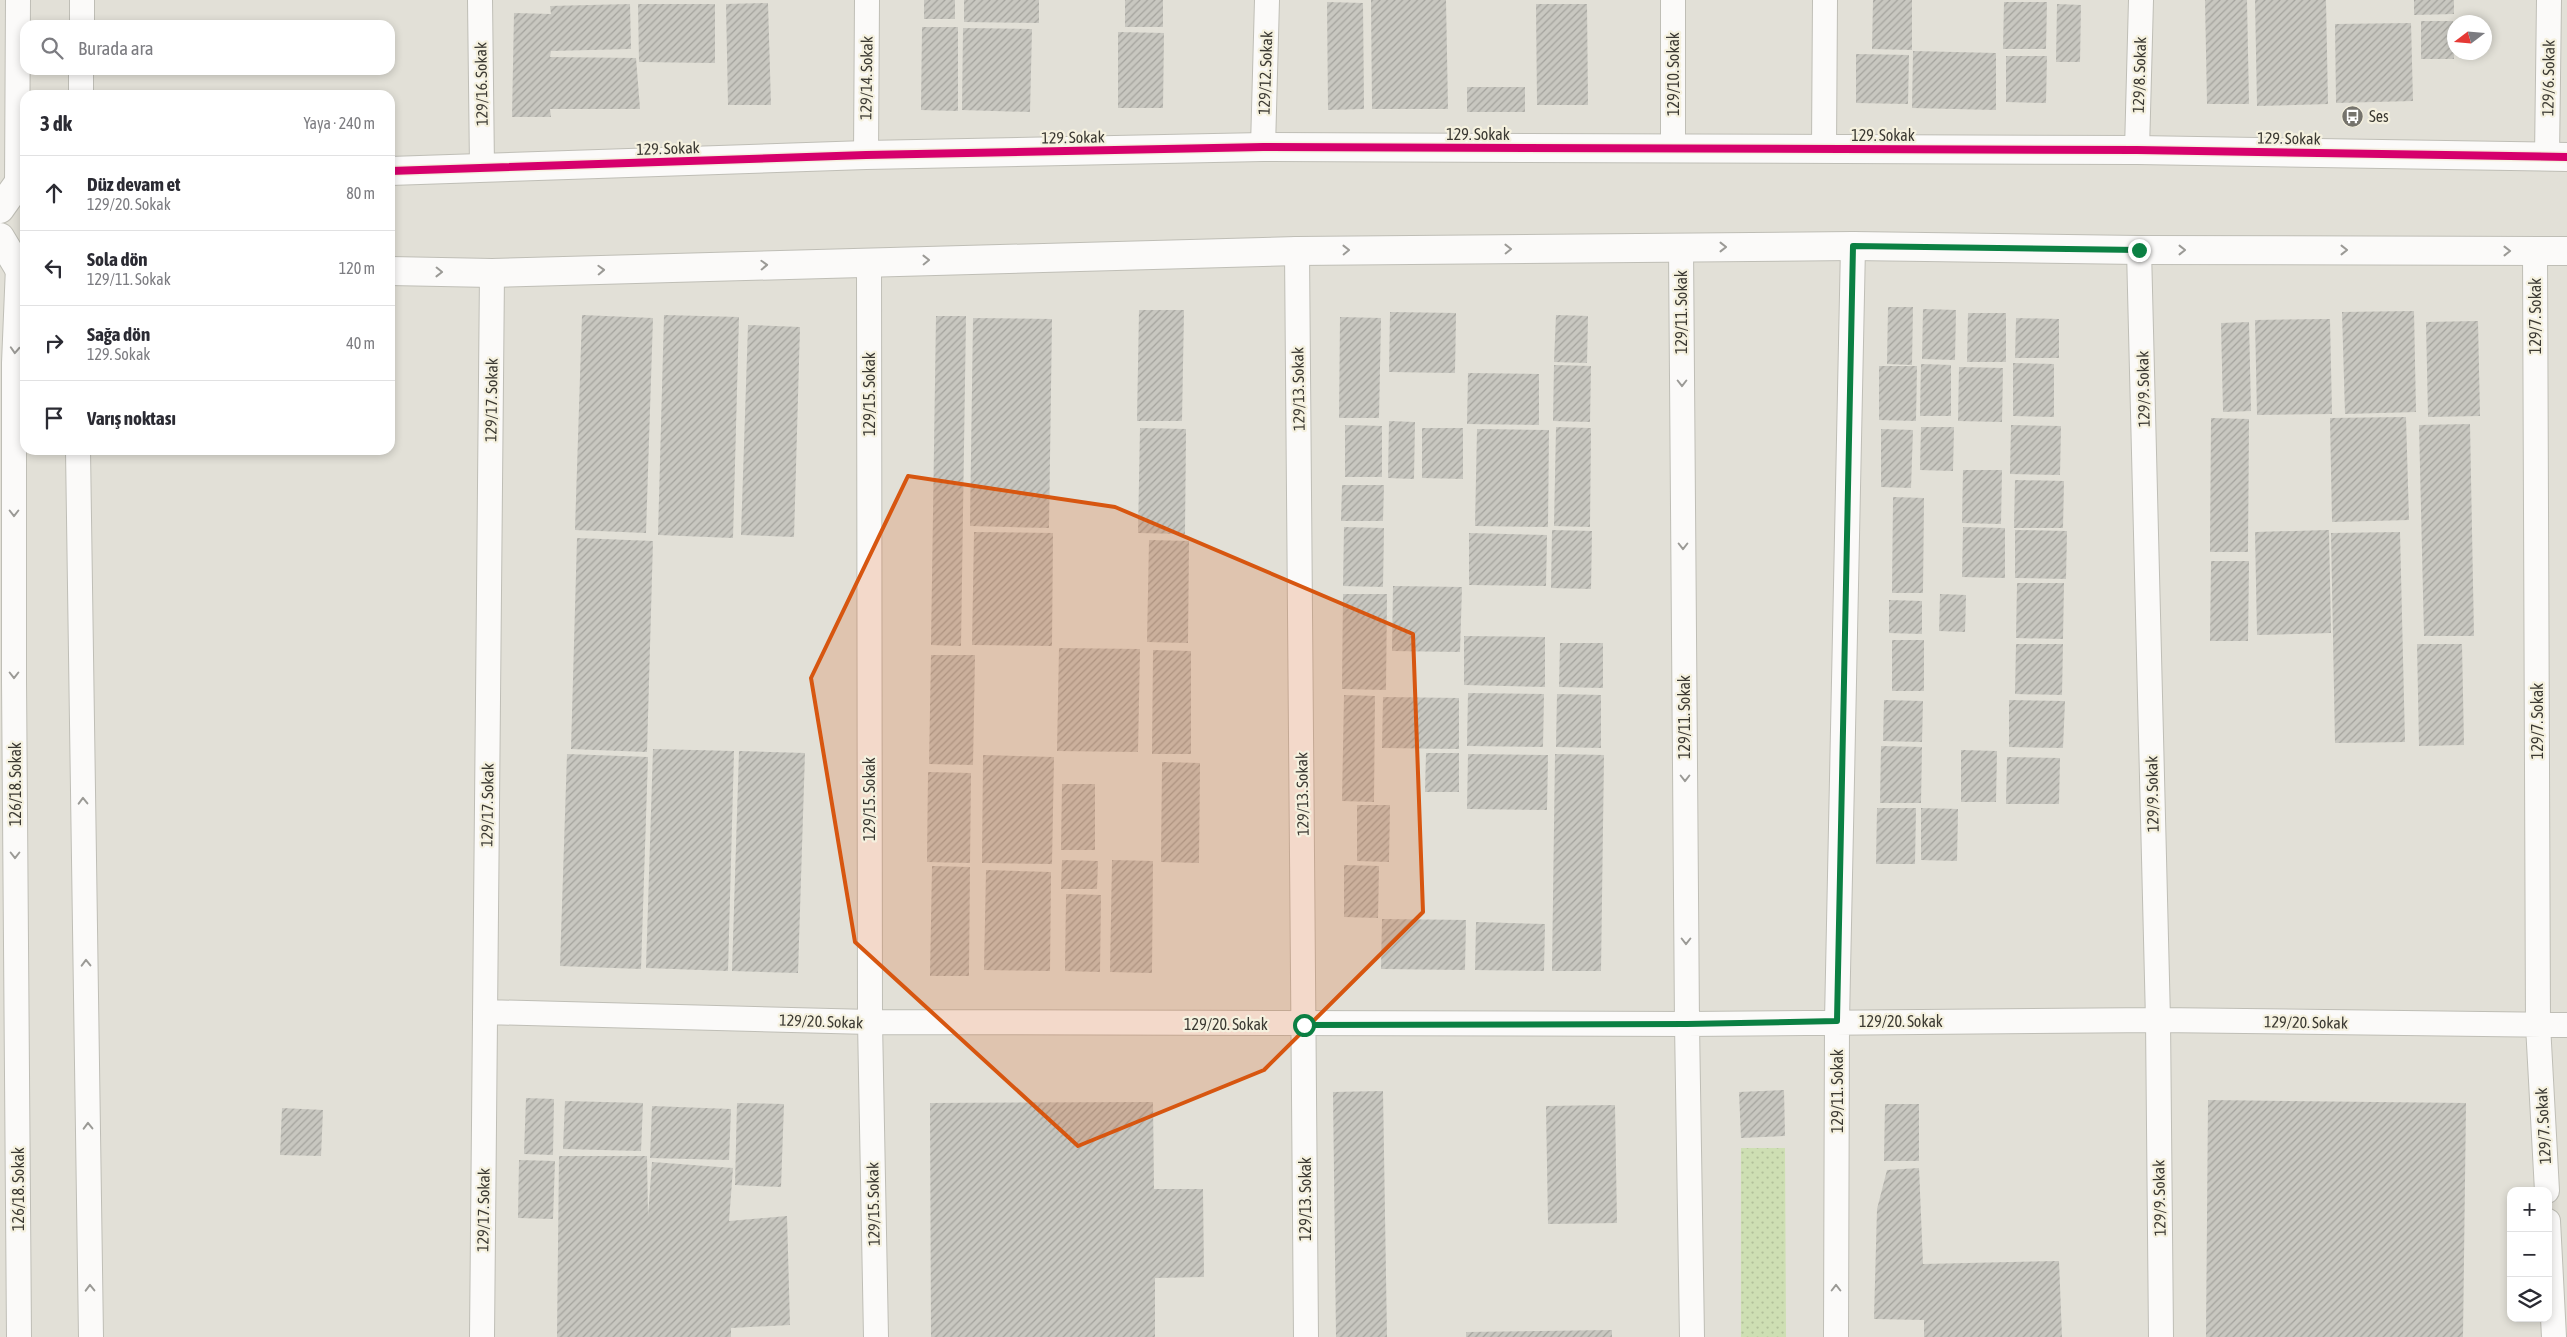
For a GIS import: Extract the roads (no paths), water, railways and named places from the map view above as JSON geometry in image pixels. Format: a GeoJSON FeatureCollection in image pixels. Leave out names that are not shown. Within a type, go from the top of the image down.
{"type":"FeatureCollection","features":[{"type":"Feature","properties":{"kind":"street","name":"129. Sokak"},"geometry":{"type":"LineString","coordinates":[[395,171],[866,155],[1263,147],[2137,150],[2557,157]]}},
{"type":"Feature","properties":{"kind":"street"},"geometry":{"type":"LineString","coordinates":[[0,209],[20,186]]}},
{"type":"Feature","properties":{"kind":"street","name":"126/18. Sokak"},"geometry":{"type":"LineString","coordinates":[[0,237],[20,264]]}},
{"type":"Feature","properties":{"kind":"street"},"geometry":{"type":"LineString","coordinates":[[395,271],[492,273],[1297,251],[1681,247],[1853,246],[2139,250],[2567,251]]}},
{"type":"Feature","properties":{"kind":"lane"},"geometry":{"type":"LineString","coordinates":[[18,0],[20,123]]}},
{"type":"Feature","properties":{"kind":"lane"},"geometry":{"type":"LineString","coordinates":[[82,0],[82,20]]}},
{"type":"Feature","properties":{"kind":"lane","name":"129/16. Sokak"},"geometry":{"type":"LineString","coordinates":[[480,0],[482,167]]}},
{"type":"Feature","properties":{"kind":"lane","name":"129/14. Sokak"},"geometry":{"type":"LineString","coordinates":[[866,155],[867,0]]}},
{"type":"Feature","properties":{"kind":"lane","name":"129/12. Sokak"},"geometry":{"type":"LineString","coordinates":[[1263,147],[1267,0]]}},
{"type":"Feature","properties":{"kind":"lane","name":"129/10. Sokak"},"geometry":{"type":"LineString","coordinates":[[1673,0],[1673,148]]}},
{"type":"Feature","properties":{"kind":"lane"},"geometry":{"type":"LineString","coordinates":[[1824,148],[1825,0]]}},
{"type":"Feature","properties":{"kind":"lane","name":"129/8. Sokak"},"geometry":{"type":"LineString","coordinates":[[2137,150],[2142,0]]}},
{"type":"Feature","properties":{"kind":"lane","name":"129/6. Sokak"},"geometry":{"type":"LineString","coordinates":[[2549,0],[2557,157]]}},
{"type":"Feature","properties":{"kind":"lane"},"geometry":{"type":"LineString","coordinates":[[81,75],[81,90]]}},
{"type":"Feature","properties":{"kind":"lane","name":"129/11. Sokak"},"geometry":{"type":"LineString","coordinates":[[1836,1337],[1837,1021],[1853,246]]}},
{"type":"Feature","properties":{"kind":"lane","name":"129/11. Sokak"},"geometry":{"type":"LineString","coordinates":[[1681,247],[1687,1024],[1692,1337]]}},
{"type":"Feature","properties":{"kind":"lane","name":"129/9. Sokak"},"geometry":{"type":"LineString","coordinates":[[2139,250],[2158,1020],[2161,1337]]}},
{"type":"Feature","properties":{"kind":"lane","name":"129/13. Sokak"},"geometry":{"type":"LineString","coordinates":[[1297,251],[1306,1337]]}},
{"type":"Feature","properties":{"kind":"lane","name":"129/7. Sokak"},"geometry":{"type":"LineString","coordinates":[[2535,251],[2538,1025],[2547,1187]]}},
{"type":"Feature","properties":{"kind":"lane","name":"129/15. Sokak"},"geometry":{"type":"LineString","coordinates":[[869,262],[870,1022],[876,1337]]}},
{"type":"Feature","properties":{"kind":"lane","name":"129/17. Sokak"},"geometry":{"type":"LineString","coordinates":[[482,1337],[492,273]]}},
{"type":"Feature","properties":{"kind":"lane","name":"126/18. Sokak"},"geometry":{"type":"LineString","coordinates":[[19,1337],[14,681],[14,363],[20,291]]}},
{"type":"Feature","properties":{"kind":"lane"},"geometry":{"type":"LineString","coordinates":[[78,455],[91,1337]]}},
{"type":"Feature","properties":{"kind":"lane","name":"129/20. Sokak"},"geometry":{"type":"LineString","coordinates":[[485,1012],[870,1022],[1304,1025],[2158,1020],[2567,1025]]}},
{"type":"Feature","properties":{"kind":"lane"},"geometry":{"type":"LineString","coordinates":[[2549,1232],[2554,1337]]}},
{"type":"Feature","properties":{"kind":"place","name":"Ses"},"geometry":{"type":"Point","coordinates":[2353,116]}}]}
